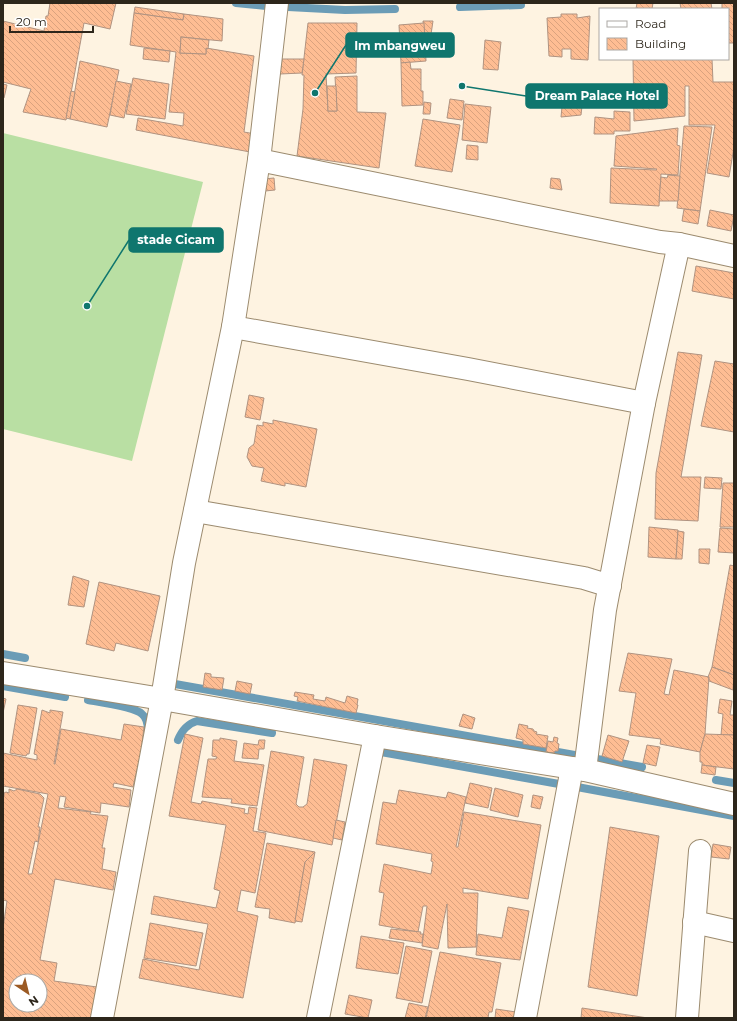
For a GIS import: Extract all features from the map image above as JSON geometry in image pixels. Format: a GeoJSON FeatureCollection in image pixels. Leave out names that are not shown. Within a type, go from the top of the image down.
{"type":"FeatureCollection","features":[{"type":"Feature","properties":{"kind":"street"},"geometry":{"type":"LineString","coordinates":[[102,1018],[162,699],[184,563],[233,327],[259,160],[276,3]]}},
{"type":"Feature","properties":{"kind":"street"},"geometry":{"type":"LineString","coordinates":[[259,160],[734,256]]}},
{"type":"Feature","properties":{"kind":"street"},"geometry":{"type":"LineString","coordinates":[[525,1018],[579,769],[605,610],[644,403],[679,244]]}},
{"type":"Feature","properties":{"kind":"street"},"geometry":{"type":"LineString","coordinates":[[233,327],[468,369],[644,403]]}},
{"type":"Feature","properties":{"kind":"street"},"geometry":{"type":"LineString","coordinates":[[195,511],[584,578],[610,586]]}},
{"type":"Feature","properties":{"kind":"street"},"geometry":{"type":"LineString","coordinates":[[3,673],[579,769],[734,804]]}},
{"type":"Feature","properties":{"kind":"street"},"geometry":{"type":"LineString","coordinates":[[318,1018],[375,736]]}},
{"type":"Feature","properties":{"kind":"street"},"geometry":{"type":"LineString","coordinates":[[687,1018],[700,851]]}},
{"type":"Feature","properties":{"kind":"street"},"geometry":{"type":"LineString","coordinates":[[694,922],[734,931]]}},
{"type":"Feature","properties":{"kind":"green space"},"geometry":{"type":"Polygon","coordinates":[[[3,133],[203,182],[132,461],[3,429],[3,133]]]}},
{"type":"Feature","properties":{"kind":"building"},"geometry":{"type":"Polygon","coordinates":[[[50,3],[116,3],[110,29],[84,23],[66,120],[23,112],[31,89],[3,82],[3,21],[44,31],[50,3]]]}},
{"type":"Feature","properties":{"kind":"building"},"geometry":{"type":"Polygon","coordinates":[[[637,3],[653,3],[652,8],[636,8],[637,3]]]}},
{"type":"Feature","properties":{"kind":"building"},"geometry":{"type":"Polygon","coordinates":[[[680,3],[711,3],[712,8],[681,8],[680,3]]]}},
{"type":"Feature","properties":{"kind":"building"},"geometry":{"type":"Polygon","coordinates":[[[722,3],[734,3],[734,43],[729,43],[729,8],[722,8],[722,3]]]}},
{"type":"Feature","properties":{"kind":"building"},"geometry":{"type":"Polygon","coordinates":[[[135,7],[184,14],[183,20],[134,13],[135,7]]]}},
{"type":"Feature","properties":{"kind":"building"},"geometry":{"type":"Polygon","coordinates":[[[134,13],[183,20],[184,14],[223,19],[222,41],[181,37],[180,53],[206,54],[206,48],[254,56],[244,132],[255,134],[250,152],[136,130],[138,118],[183,126],[184,113],[169,112],[176,52],[130,45],[134,13]]]}},
{"type":"Feature","properties":{"kind":"building"},"geometry":{"type":"Polygon","coordinates":[[[561,14],[577,14],[577,18],[590,16],[588,60],[571,59],[571,49],[562,49],[562,57],[549,56],[547,18],[561,17],[561,14]]]}},
{"type":"Feature","properties":{"kind":"building"},"geometry":{"type":"Polygon","coordinates":[[[423,21],[433,21],[430,41],[425,41],[423,21]]]}},
{"type":"Feature","properties":{"kind":"building"},"geometry":{"type":"Polygon","coordinates":[[[308,23],[357,23],[356,73],[326,74],[328,111],[337,111],[335,77],[357,76],[357,112],[386,113],[379,168],[297,156],[303,109],[304,75],[302,75],[308,23]]]}},
{"type":"Feature","properties":{"kind":"building"},"geometry":{"type":"Polygon","coordinates":[[[424,23],[426,61],[401,63],[399,25],[424,23]]]}},
{"type":"Feature","properties":{"kind":"building"},"geometry":{"type":"Polygon","coordinates":[[[181,37],[209,40],[208,49],[206,48],[206,54],[180,53],[181,37]]]}},
{"type":"Feature","properties":{"kind":"building"},"geometry":{"type":"Polygon","coordinates":[[[485,40],[501,42],[498,70],[483,69],[485,40]]]}},
{"type":"Feature","properties":{"kind":"building"},"geometry":{"type":"Polygon","coordinates":[[[144,48],[170,51],[169,62],[143,59],[144,48]]]}},
{"type":"Feature","properties":{"kind":"building"},"geometry":{"type":"Polygon","coordinates":[[[282,59],[304,59],[302,73],[280,74],[282,59]]]}},
{"type":"Feature","properties":{"kind":"building"},"geometry":{"type":"Polygon","coordinates":[[[633,60],[712,60],[713,82],[734,82],[734,147],[729,177],[707,173],[715,125],[689,125],[689,86],[685,86],[685,116],[634,121],[633,60]]]}},
{"type":"Feature","properties":{"kind":"building"},"geometry":{"type":"Polygon","coordinates":[[[80,61],[119,70],[107,127],[70,119],[80,61]]]}},
{"type":"Feature","properties":{"kind":"building"},"geometry":{"type":"Polygon","coordinates":[[[410,62],[411,69],[421,69],[421,91],[423,91],[423,105],[402,106],[401,63],[410,62]]]}},
{"type":"Feature","properties":{"kind":"building"},"geometry":{"type":"Polygon","coordinates":[[[133,78],[169,84],[165,119],[126,114],[133,78]]]}},
{"type":"Feature","properties":{"kind":"building"},"geometry":{"type":"Polygon","coordinates":[[[116,81],[131,84],[124,118],[110,115],[116,81]]]}},
{"type":"Feature","properties":{"kind":"building"},"geometry":{"type":"Polygon","coordinates":[[[3,84],[7,85],[4,98],[3,98],[3,84]]]}},
{"type":"Feature","properties":{"kind":"building"},"geometry":{"type":"Polygon","coordinates":[[[327,86],[336,86],[337,111],[328,111],[327,86]]]}},
{"type":"Feature","properties":{"kind":"building"},"geometry":{"type":"Polygon","coordinates":[[[71,91],[75,92],[70,119],[66,118],[71,91]]]}},
{"type":"Feature","properties":{"kind":"building"},"geometry":{"type":"Polygon","coordinates":[[[450,99],[464,101],[462,120],[447,118],[450,99]]]}},
{"type":"Feature","properties":{"kind":"building"},"geometry":{"type":"Polygon","coordinates":[[[424,102],[431,103],[430,114],[423,114],[424,102]]]}},
{"type":"Feature","properties":{"kind":"building"},"geometry":{"type":"Polygon","coordinates":[[[465,104],[491,107],[487,143],[462,140],[465,104]]]}},
{"type":"Feature","properties":{"kind":"building"},"geometry":{"type":"Polygon","coordinates":[[[582,106],[581,115],[561,117],[562,107],[582,106]]]}},
{"type":"Feature","properties":{"kind":"building"},"geometry":{"type":"Polygon","coordinates":[[[614,111],[630,112],[630,131],[614,131],[614,134],[594,134],[595,117],[614,119],[614,111]]]}},
{"type":"Feature","properties":{"kind":"building"},"geometry":{"type":"Polygon","coordinates":[[[423,119],[460,125],[452,172],[415,166],[423,119]]]}},
{"type":"Feature","properties":{"kind":"building"},"geometry":{"type":"Polygon","coordinates":[[[684,126],[712,127],[700,211],[677,208],[684,126]]]}},
{"type":"Feature","properties":{"kind":"building"},"geometry":{"type":"Polygon","coordinates":[[[678,128],[677,145],[680,146],[678,175],[661,174],[659,206],[610,203],[611,168],[657,169],[614,166],[616,136],[678,128]]]}},
{"type":"Feature","properties":{"kind":"building"},"geometry":{"type":"Polygon","coordinates":[[[467,145],[478,146],[478,160],[466,159],[467,145]]]}},
{"type":"Feature","properties":{"kind":"building"},"geometry":{"type":"Polygon","coordinates":[[[668,175],[680,176],[678,201],[659,201],[661,177],[667,178],[668,175]]]}},
{"type":"Feature","properties":{"kind":"building"},"geometry":{"type":"Polygon","coordinates":[[[274,178],[275,190],[265,191],[264,179],[274,178]]]}},
{"type":"Feature","properties":{"kind":"building"},"geometry":{"type":"Polygon","coordinates":[[[551,178],[560,179],[562,190],[550,188],[551,178]]]}},
{"type":"Feature","properties":{"kind":"building"},"geometry":{"type":"Polygon","coordinates":[[[684,209],[700,211],[698,224],[682,221],[684,209]]]}},
{"type":"Feature","properties":{"kind":"building"},"geometry":{"type":"Polygon","coordinates":[[[710,210],[734,215],[731,231],[707,226],[710,210]]]}},
{"type":"Feature","properties":{"kind":"building"},"geometry":{"type":"Polygon","coordinates":[[[696,266],[734,273],[734,299],[692,291],[696,266]]]}},
{"type":"Feature","properties":{"kind":"building"},"geometry":{"type":"Polygon","coordinates":[[[678,352],[702,355],[681,477],[701,477],[698,521],[655,519],[656,473],[678,352]]]}},
{"type":"Feature","properties":{"kind":"building"},"geometry":{"type":"Polygon","coordinates":[[[715,361],[734,364],[734,432],[701,426],[715,361]]]}},
{"type":"Feature","properties":{"kind":"building"},"geometry":{"type":"Polygon","coordinates":[[[249,395],[264,398],[260,420],[245,417],[249,395]]]}},
{"type":"Feature","properties":{"kind":"building"},"geometry":{"type":"Polygon","coordinates":[[[273,420],[317,429],[306,487],[285,483],[285,486],[261,481],[264,468],[252,466],[247,457],[249,448],[254,444],[257,425],[263,426],[263,422],[273,424],[273,420]]]}},
{"type":"Feature","properties":{"kind":"building"},"geometry":{"type":"Polygon","coordinates":[[[705,477],[722,478],[721,489],[704,488],[705,477]]]}},
{"type":"Feature","properties":{"kind":"building"},"geometry":{"type":"Polygon","coordinates":[[[723,483],[734,483],[734,527],[720,527],[723,483]]]}},
{"type":"Feature","properties":{"kind":"building"},"geometry":{"type":"Polygon","coordinates":[[[649,527],[678,530],[676,559],[648,557],[649,527]]]}},
{"type":"Feature","properties":{"kind":"building"},"geometry":{"type":"Polygon","coordinates":[[[720,528],[734,529],[734,553],[718,552],[720,528]]]}},
{"type":"Feature","properties":{"kind":"building"},"geometry":{"type":"Polygon","coordinates":[[[678,531],[684,532],[682,559],[676,559],[678,531]]]}},
{"type":"Feature","properties":{"kind":"building"},"geometry":{"type":"Polygon","coordinates":[[[699,549],[710,549],[709,564],[699,563],[699,549]]]}},
{"type":"Feature","properties":{"kind":"building"},"geometry":{"type":"Polygon","coordinates":[[[730,565],[734,566],[734,675],[712,667],[730,565]]]}},
{"type":"Feature","properties":{"kind":"building"},"geometry":{"type":"Polygon","coordinates":[[[73,576],[89,581],[84,607],[68,605],[73,576]]]}},
{"type":"Feature","properties":{"kind":"building"},"geometry":{"type":"Polygon","coordinates":[[[99,582],[160,596],[148,651],[116,643],[114,651],[86,644],[99,582]]]}},
{"type":"Feature","properties":{"kind":"building"},"geometry":{"type":"Polygon","coordinates":[[[628,653],[672,659],[664,694],[669,695],[674,670],[709,677],[705,734],[700,752],[660,744],[661,739],[629,735],[636,693],[619,691],[628,653]]]}},
{"type":"Feature","properties":{"kind":"building"},"geometry":{"type":"Polygon","coordinates":[[[712,667],[734,675],[733,690],[709,681],[708,677],[712,667]]]}},
{"type":"Feature","properties":{"kind":"building"},"geometry":{"type":"Polygon","coordinates":[[[205,673],[211,674],[211,677],[224,678],[222,690],[203,687],[205,673]]]}},
{"type":"Feature","properties":{"kind":"building"},"geometry":{"type":"Polygon","coordinates":[[[237,681],[252,684],[250,694],[235,691],[237,681]]]}},
{"type":"Feature","properties":{"kind":"building"},"geometry":{"type":"Polygon","coordinates":[[[295,692],[314,695],[313,699],[325,701],[326,697],[345,703],[347,696],[358,699],[356,713],[297,701],[298,697],[294,696],[295,692]]]}},
{"type":"Feature","properties":{"kind":"building"},"geometry":{"type":"Polygon","coordinates":[[[3,698],[6,699],[3,713],[3,698]]]}},
{"type":"Feature","properties":{"kind":"building"},"geometry":{"type":"Polygon","coordinates":[[[720,699],[732,701],[730,715],[734,715],[734,735],[721,735],[723,714],[718,713],[720,699]]]}},
{"type":"Feature","properties":{"kind":"building"},"geometry":{"type":"Polygon","coordinates":[[[18,705],[37,708],[29,754],[26,756],[10,753],[18,705]]]}},
{"type":"Feature","properties":{"kind":"building"},"geometry":{"type":"Polygon","coordinates":[[[42,710],[50,713],[50,710],[63,712],[54,764],[61,729],[121,740],[124,724],[144,727],[141,752],[133,787],[114,783],[113,787],[131,790],[129,807],[101,803],[100,813],[64,807],[66,797],[60,796],[58,808],[91,812],[90,814],[108,816],[102,848],[105,848],[102,869],[116,872],[113,890],[55,879],[40,960],[57,963],[54,981],[97,987],[91,1018],[3,1018],[3,928],[7,901],[3,900],[3,796],[6,792],[9,793],[9,789],[14,791],[17,789],[40,794],[44,798],[38,827],[40,827],[38,842],[35,841],[28,874],[32,874],[48,794],[3,786],[3,753],[37,760],[37,755],[34,754],[42,710]]]}},
{"type":"Feature","properties":{"kind":"building"},"geometry":{"type":"Polygon","coordinates":[[[463,714],[475,718],[472,729],[459,726],[463,714]]]}},
{"type":"Feature","properties":{"kind":"building"},"geometry":{"type":"Polygon","coordinates":[[[519,724],[528,726],[527,728],[533,729],[537,732],[536,734],[548,736],[546,748],[523,744],[523,740],[516,738],[519,724]]]}},
{"type":"Feature","properties":{"kind":"building"},"geometry":{"type":"Polygon","coordinates":[[[185,734],[203,738],[191,802],[201,804],[202,801],[245,809],[244,813],[248,814],[249,807],[257,808],[253,831],[266,833],[255,893],[241,890],[237,911],[258,916],[243,998],[139,978],[143,959],[199,970],[208,924],[151,914],[154,896],[216,908],[220,891],[214,889],[226,825],[169,816],[185,734]]]}},
{"type":"Feature","properties":{"kind":"building"},"geometry":{"type":"Polygon","coordinates":[[[705,734],[734,735],[734,769],[702,765],[702,762],[700,762],[700,752],[705,734]]]}},
{"type":"Feature","properties":{"kind":"building"},"geometry":{"type":"Polygon","coordinates":[[[608,735],[629,741],[622,762],[602,756],[608,735]]]}},
{"type":"Feature","properties":{"kind":"building"},"geometry":{"type":"Polygon","coordinates":[[[554,737],[558,738],[558,751],[555,751],[554,753],[546,752],[548,741],[553,742],[554,737]]]}},
{"type":"Feature","properties":{"kind":"building"},"geometry":{"type":"Polygon","coordinates":[[[220,738],[237,741],[234,761],[264,765],[257,806],[231,803],[232,799],[202,797],[208,759],[216,759],[217,757],[212,756],[213,740],[220,740],[220,738]]]}},
{"type":"Feature","properties":{"kind":"building"},"geometry":{"type":"Polygon","coordinates":[[[259,740],[265,740],[264,749],[259,749],[258,759],[242,758],[244,743],[258,745],[259,740]]]}},
{"type":"Feature","properties":{"kind":"building"},"geometry":{"type":"Polygon","coordinates":[[[647,745],[660,747],[656,766],[643,763],[647,745]]]}},
{"type":"Feature","properties":{"kind":"building"},"geometry":{"type":"Polygon","coordinates":[[[271,751],[304,757],[296,804],[299,807],[303,807],[307,804],[314,759],[347,765],[332,845],[258,830],[271,751]]]}},
{"type":"Feature","properties":{"kind":"building"},"geometry":{"type":"Polygon","coordinates":[[[702,765],[716,767],[715,775],[701,773],[702,765]]]}},
{"type":"Feature","properties":{"kind":"building"},"geometry":{"type":"Polygon","coordinates":[[[470,783],[492,788],[488,808],[465,803],[470,783]]]}},
{"type":"Feature","properties":{"kind":"building"},"geometry":{"type":"Polygon","coordinates":[[[495,788],[523,795],[518,817],[490,810],[495,788]]]}},
{"type":"Feature","properties":{"kind":"building"},"geometry":{"type":"Polygon","coordinates":[[[399,790],[446,798],[448,792],[466,797],[456,847],[458,847],[464,812],[541,825],[528,899],[463,888],[463,893],[478,893],[476,947],[448,948],[447,904],[438,949],[422,946],[427,906],[423,906],[418,932],[379,925],[384,893],[379,892],[384,864],[431,874],[433,862],[431,861],[432,854],[376,844],[383,802],[396,804],[399,790]]]}},
{"type":"Feature","properties":{"kind":"building"},"geometry":{"type":"Polygon","coordinates":[[[533,795],[543,797],[540,809],[531,807],[533,795]]]}},
{"type":"Feature","properties":{"kind":"building"},"geometry":{"type":"Polygon","coordinates":[[[336,820],[345,822],[342,840],[333,838],[336,820]]]}},
{"type":"Feature","properties":{"kind":"building"},"geometry":{"type":"Polygon","coordinates":[[[610,827],[659,836],[637,996],[588,987],[610,827]]]}},
{"type":"Feature","properties":{"kind":"building"},"geometry":{"type":"Polygon","coordinates":[[[267,843],[315,852],[305,862],[295,923],[269,918],[270,909],[255,907],[267,843]]]}},
{"type":"Feature","properties":{"kind":"building"},"geometry":{"type":"Polygon","coordinates":[[[713,844],[731,847],[729,859],[711,857],[713,844]]]}},
{"type":"Feature","properties":{"kind":"building"},"geometry":{"type":"Polygon","coordinates":[[[315,852],[302,922],[295,921],[305,862],[315,852]]]}},
{"type":"Feature","properties":{"kind":"building"},"geometry":{"type":"Polygon","coordinates":[[[508,907],[529,911],[520,960],[476,955],[478,934],[502,938],[508,907]]]}},
{"type":"Feature","properties":{"kind":"building"},"geometry":{"type":"Polygon","coordinates":[[[150,923],[203,933],[196,966],[144,958],[150,923]]]}},
{"type":"Feature","properties":{"kind":"building"},"geometry":{"type":"Polygon","coordinates":[[[391,929],[421,932],[420,934],[423,934],[422,943],[389,938],[391,929]]]}},
{"type":"Feature","properties":{"kind":"building"},"geometry":{"type":"Polygon","coordinates":[[[361,936],[404,943],[398,974],[356,968],[361,936]]]}},
{"type":"Feature","properties":{"kind":"building"},"geometry":{"type":"Polygon","coordinates":[[[406,946],[432,951],[422,1003],[396,998],[406,946]]]}},
{"type":"Feature","properties":{"kind":"building"},"geometry":{"type":"Polygon","coordinates":[[[440,952],[501,963],[492,1012],[489,1012],[488,1018],[426,1018],[440,952]]]}},
{"type":"Feature","properties":{"kind":"building"},"geometry":{"type":"Polygon","coordinates":[[[349,995],[372,1000],[368,1018],[345,1014],[349,995]]]}},
{"type":"Feature","properties":{"kind":"building"},"geometry":{"type":"Polygon","coordinates":[[[409,1003],[428,1007],[425,1018],[405,1018],[409,1003]]]}},
{"type":"Feature","properties":{"kind":"building"},"geometry":{"type":"Polygon","coordinates":[[[582,1008],[648,1018],[581,1018],[582,1008]]]}},
{"type":"Feature","properties":{"kind":"building"},"geometry":{"type":"Polygon","coordinates":[[[496,1009],[516,1012],[515,1018],[495,1018],[496,1009]]]}},
{"type":"Feature","properties":{"kind":"waterway"},"geometry":{"type":"LineString","coordinates":[[236,3],[266,6]]}},
{"type":"Feature","properties":{"kind":"waterway"},"geometry":{"type":"LineString","coordinates":[[460,7],[521,5]]}},
{"type":"Feature","properties":{"kind":"waterway"},"geometry":{"type":"LineString","coordinates":[[288,7],[345,10],[395,9]]}},
{"type":"Feature","properties":{"kind":"waterway"},"geometry":{"type":"LineString","coordinates":[[3,654],[25,658]]}},
{"type":"Feature","properties":{"kind":"waterway"},"geometry":{"type":"LineString","coordinates":[[175,684],[642,767]]}},
{"type":"Feature","properties":{"kind":"waterway"},"geometry":{"type":"LineString","coordinates":[[3,686],[65,697]]}},
{"type":"Feature","properties":{"kind":"waterway"},"geometry":{"type":"LineString","coordinates":[[88,700],[138,711],[144,716],[148,731]]}},
{"type":"Feature","properties":{"kind":"waterway"},"geometry":{"type":"LineString","coordinates":[[178,740],[185,728],[197,721],[272,733]]}},
{"type":"Feature","properties":{"kind":"waterway"},"geometry":{"type":"LineString","coordinates":[[381,752],[559,784]]}},
{"type":"Feature","properties":{"kind":"waterway"},"geometry":{"type":"LineString","coordinates":[[716,780],[734,783]]}},
{"type":"Feature","properties":{"kind":"waterway"},"geometry":{"type":"LineString","coordinates":[[577,787],[734,816]]}},
{"type":"Feature","properties":{"kind":"place","name":"Dream Palace Hotel"},"geometry":{"type":"Point","coordinates":[462,86]}},
{"type":"Feature","properties":{"kind":"place","name":"Im mbangweu"},"geometry":{"type":"Point","coordinates":[315,93]}},
{"type":"Feature","properties":{"kind":"place","name":"stade Cicam"},"geometry":{"type":"Point","coordinates":[87,306]}}]}
